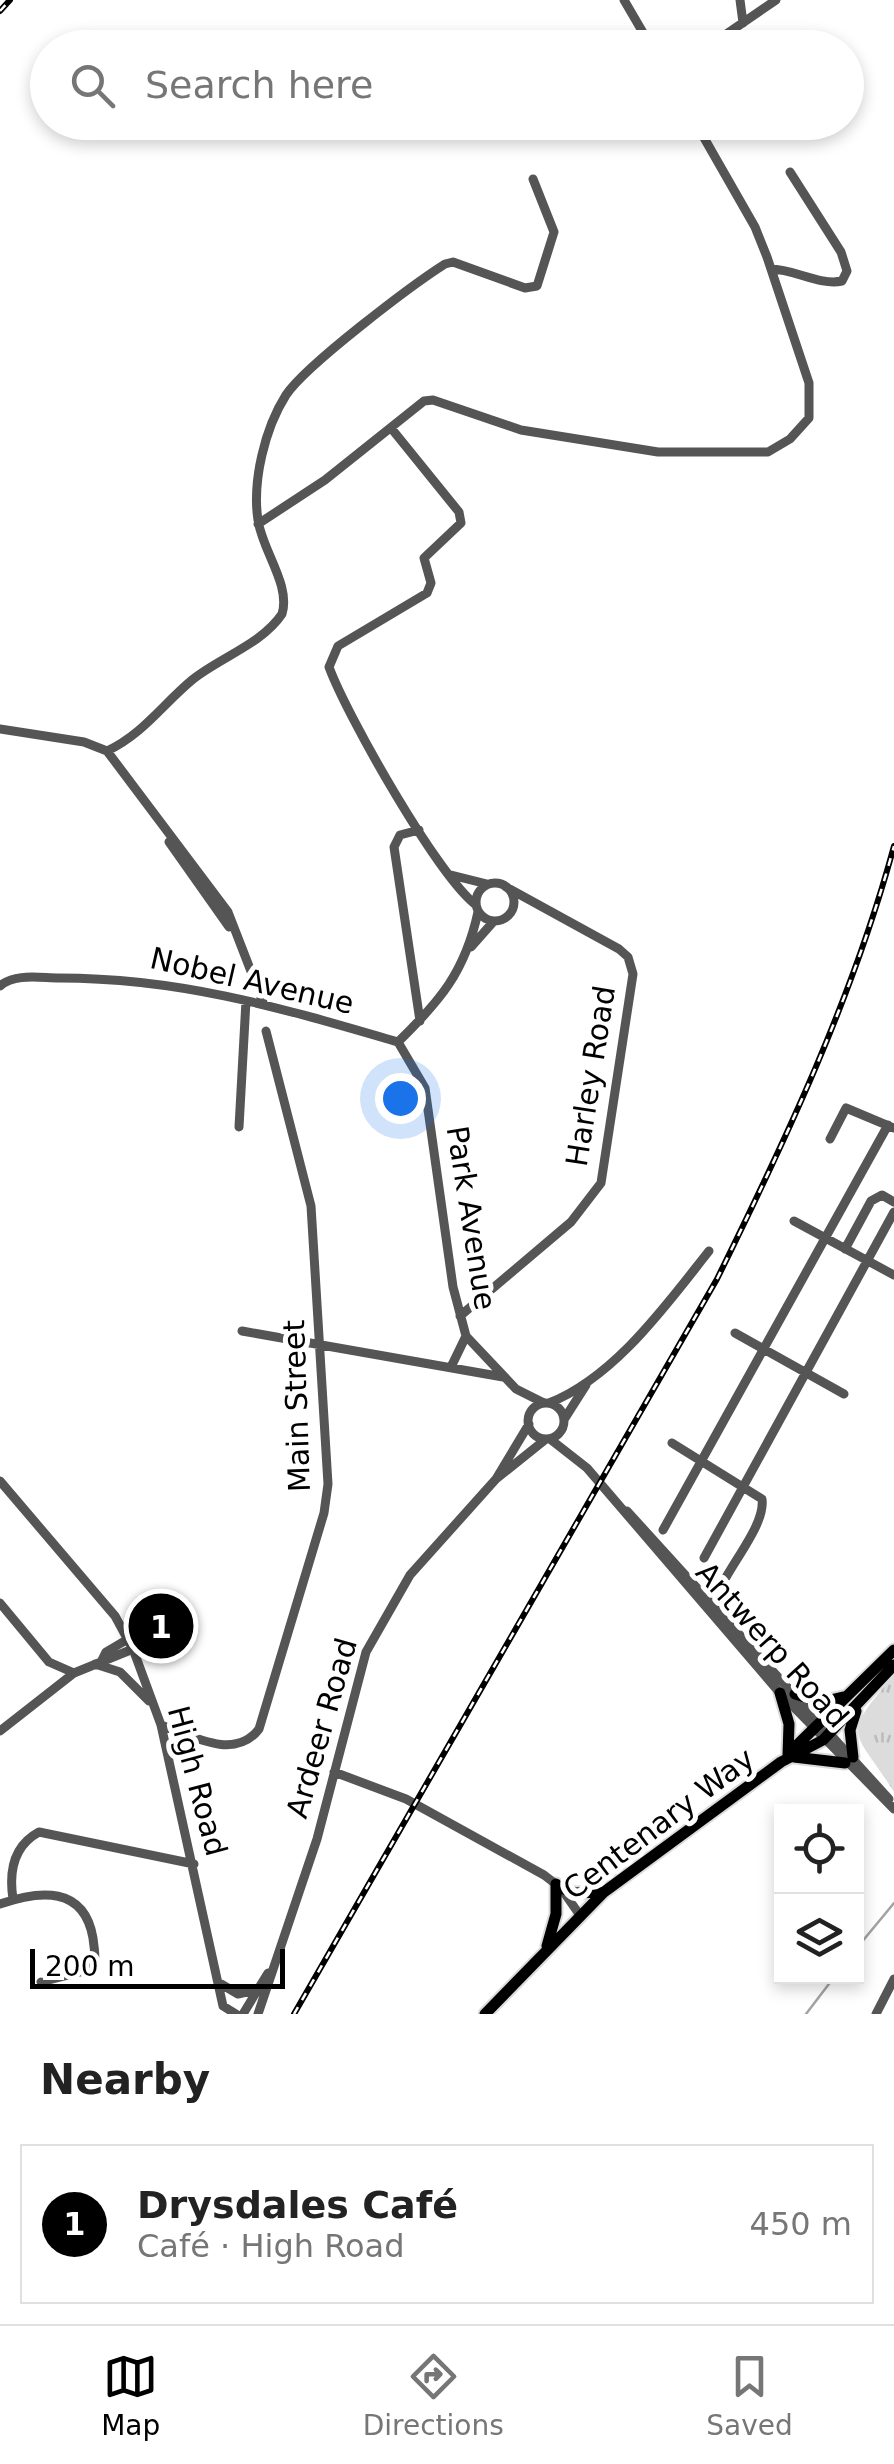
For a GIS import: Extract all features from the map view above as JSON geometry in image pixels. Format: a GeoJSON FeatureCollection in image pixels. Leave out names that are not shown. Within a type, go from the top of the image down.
{"type":"FeatureCollection","features":[{"type":"Feature","properties":{"kind":"main road","name":"Centenary Way"},"geometry":{"type":"LineString","coordinates":[[787,1758],[894,1650]]}},
{"type":"Feature","properties":{"kind":"main road","name":"Centenary Way"},"geometry":{"type":"LineString","coordinates":[[485,2014],[604,1892],[787,1758],[826,1736],[894,1665]]}},
{"type":"Feature","properties":{"kind":"main road"},"geometry":{"type":"LineString","coordinates":[[780,1693],[790,1724],[787,1758],[849,1760],[851,1722],[861,1703]]}},
{"type":"Feature","properties":{"kind":"main road"},"geometry":{"type":"LineString","coordinates":[[795,1694],[822,1702],[849,1695]]}},
{"type":"Feature","properties":{"kind":"main road"},"geometry":{"type":"LineString","coordinates":[[545,1950],[556,1914],[558,1886],[575,1894],[604,1892]]}},
{"type":"Feature","properties":{"kind":"street"},"geometry":{"type":"LineString","coordinates":[[624,0],[642,30]]}},
{"type":"Feature","properties":{"kind":"street"},"geometry":{"type":"LineString","coordinates":[[740,0],[742,23]]}},
{"type":"Feature","properties":{"kind":"street"},"geometry":{"type":"LineString","coordinates":[[733,30],[776,0]]}},
{"type":"Feature","properties":{"kind":"street"},"geometry":{"type":"LineString","coordinates":[[258,524],[325,480],[432,400],[521,430],[621,448],[745,454],[779,447],[808,418],[812,396],[756,227],[705,140]]}},
{"type":"Feature","properties":{"kind":"street"},"geometry":{"type":"LineString","coordinates":[[771,269],[796,271],[831,283],[842,281],[847,270],[841,252],[790,172]]}},
{"type":"Feature","properties":{"kind":"street"},"geometry":{"type":"LineString","coordinates":[[107,751],[140,732],[194,678],[279,619],[284,608],[282,589],[258,524],[256,486],[285,397],[343,344],[445,264],[454,262],[525,288],[537,286],[554,232],[533,179]]}},
{"type":"Feature","properties":{"kind":"street"},"geometry":{"type":"LineString","coordinates":[[391,428],[458,512],[462,523],[424,558],[430,583],[427,593],[338,646],[329,668],[358,726],[420,830],[474,905],[494,922]]}},
{"type":"Feature","properties":{"kind":"street"},"geometry":{"type":"LineString","coordinates":[[0,729],[84,742],[107,751],[228,912],[264,1004]]}},
{"type":"Feature","properties":{"kind":"street"},"geometry":{"type":"LineString","coordinates":[[420,830],[400,835],[394,847],[420,1021]]}},
{"type":"Feature","properties":{"kind":"street"},"geometry":{"type":"LineString","coordinates":[[451,876],[506,887],[512,896],[512,910]]}},
{"type":"Feature","properties":{"kind":"street"},"geometry":{"type":"LineString","coordinates":[[469,949],[474,881]]}},
{"type":"Feature","properties":{"kind":"street"},"geometry":{"type":"LineString","coordinates":[[474,905],[488,884]]}},
{"type":"Feature","properties":{"kind":"street","name":"Harley Road"},"geometry":{"type":"LineString","coordinates":[[460,1316],[584,1209],[602,1177],[632,968],[619,949],[506,887]]}},
{"type":"Feature","properties":{"kind":"street"},"geometry":{"type":"LineString","coordinates":[[398,1042],[440,1002],[469,949],[494,922],[531,899]]}},
{"type":"Feature","properties":{"kind":"street","name":"Nobel Avenue"},"geometry":{"type":"LineString","coordinates":[[0,986],[13,979],[33,978],[150,980],[264,1004],[398,1042]]}},
{"type":"Feature","properties":{"kind":"street"},"geometry":{"type":"LineString","coordinates":[[239,1127],[246,1000]]}},
{"type":"Feature","properties":{"kind":"street","name":"Main Street"},"geometry":{"type":"LineString","coordinates":[[196,1738],[241,1746],[259,1730],[324,1514],[328,1484],[322,1348],[306,1174],[266,1031]]}},
{"type":"Feature","properties":{"kind":"street","name":"Park Avenue"},"geometry":{"type":"LineString","coordinates":[[398,1042],[425,1088],[466,1336],[516,1389],[546,1403]]}},
{"type":"Feature","properties":{"kind":"street"},"geometry":{"type":"LineString","coordinates":[[663,1530],[824,1238],[891,1126],[846,1108],[830,1139]]}},
{"type":"Feature","properties":{"kind":"street"},"geometry":{"type":"LineString","coordinates":[[845,1249],[877,1196],[894,1202]]}},
{"type":"Feature","properties":{"kind":"street"},"geometry":{"type":"LineString","coordinates":[[704,1558],[894,1212]]}},
{"type":"Feature","properties":{"kind":"street"},"geometry":{"type":"LineString","coordinates":[[794,1221],[894,1275]]}},
{"type":"Feature","properties":{"kind":"street"},"geometry":{"type":"LineString","coordinates":[[594,1375],[564,1423],[548,1439],[533,1433],[528,1422],[531,1410],[594,1375],[658,1315],[709,1251]]}},
{"type":"Feature","properties":{"kind":"street"},"geometry":{"type":"LineString","coordinates":[[242,1331],[503,1377]]}},
{"type":"Feature","properties":{"kind":"street"},"geometry":{"type":"LineString","coordinates":[[734,1333],[844,1394]]}},
{"type":"Feature","properties":{"kind":"street"},"geometry":{"type":"LineString","coordinates":[[451,1367],[466,1336]]}},
{"type":"Feature","properties":{"kind":"street","name":"Park Avenue"},"geometry":{"type":"LineString","coordinates":[[516,1389],[528,1422]]}},
{"type":"Feature","properties":{"kind":"street"},"geometry":{"type":"LineString","coordinates":[[546,1403],[561,1410],[564,1423]]}},
{"type":"Feature","properties":{"kind":"street","name":"Ardeer Road"},"geometry":{"type":"LineString","coordinates":[[496,1479],[528,1422]]}},
{"type":"Feature","properties":{"kind":"street","name":"Antwerp Road"},"geometry":{"type":"LineString","coordinates":[[564,1423],[567,1438],[586,1468],[780,1693],[894,1807]]}},
{"type":"Feature","properties":{"kind":"street","name":"Antwerp Road"},"geometry":{"type":"LineString","coordinates":[[548,1439],[586,1468]]}},
{"type":"Feature","properties":{"kind":"street","name":"Ardeer Road"},"geometry":{"type":"LineString","coordinates":[[258,2014],[334,1772],[354,1686],[381,1621],[426,1556],[496,1479],[548,1439]]}},
{"type":"Feature","properties":{"kind":"street"},"geometry":{"type":"LineString","coordinates":[[672,1443],[762,1499],[763,1514],[722,1578],[713,1606]]}},
{"type":"Feature","properties":{"kind":"street","name":"High Road"},"geometry":{"type":"LineString","coordinates":[[0,1481],[115,1616],[131,1644],[161,1725],[221,1984],[223,2010],[240,2014]]}},
{"type":"Feature","properties":{"kind":"street","name":"Antwerp Road"},"geometry":{"type":"LineString","coordinates":[[620,1506],[637,1518],[795,1694],[817,1726]]}},
{"type":"Feature","properties":{"kind":"street"},"geometry":{"type":"LineString","coordinates":[[699,1589],[722,1578]]}},
{"type":"Feature","properties":{"kind":"street"},"geometry":{"type":"LineString","coordinates":[[0,1603],[49,1662],[74,1673]]}},
{"type":"Feature","properties":{"kind":"street"},"geometry":{"type":"LineString","coordinates":[[0,1731],[74,1673],[99,1662],[106,1652],[131,1644]]}},
{"type":"Feature","properties":{"kind":"street"},"geometry":{"type":"LineString","coordinates":[[99,1662],[120,1672],[150,1703]]}},
{"type":"Feature","properties":{"kind":"street"},"geometry":{"type":"LineString","coordinates":[[161,1725],[196,1738]]}},
{"type":"Feature","properties":{"kind":"street"},"geometry":{"type":"LineString","coordinates":[[168,1760],[174,1747],[196,1738]]}},
{"type":"Feature","properties":{"kind":"street"},"geometry":{"type":"LineString","coordinates":[[334,1772],[406,1798],[558,1886],[579,1914]]}},
{"type":"Feature","properties":{"kind":"street"},"geometry":{"type":"LineString","coordinates":[[13,1900],[11,1882],[16,1856],[39,1832],[194,1864]]}},
{"type":"Feature","properties":{"kind":"street"},"geometry":{"type":"LineString","coordinates":[[0,1904],[61,1894],[78,1906],[91,1927],[96,1960],[92,1969],[41,1982]]}},
{"type":"Feature","properties":{"kind":"street","name":"Ardeer Road"},"geometry":{"type":"LineString","coordinates":[[240,2014],[273,1966]]}},
{"type":"Feature","properties":{"kind":"street"},"geometry":{"type":"LineString","coordinates":[[876,2014],[894,1979]]}},
{"type":"Feature","properties":{"kind":"street"},"geometry":{"type":"LineString","coordinates":[[221,1984],[238,1994],[256,1990]]}},
{"type":"Feature","properties":{"kind":"green space"},"geometry":{"type":"Polygon","coordinates":[[[894,1675],[894,1792],[858,1734],[865,1711],[894,1675]]]}},
{"type":"Feature","properties":{"kind":"waterway"},"geometry":{"type":"LineString","coordinates":[[864,1939],[894,1903]]}},
{"type":"Feature","properties":{"kind":"waterway"},"geometry":{"type":"LineString","coordinates":[[806,2014],[829,1984]]}},
{"type":"Feature","properties":{"kind":"railway"},"geometry":{"type":"LineString","coordinates":[[0,11],[10,0]]}},
{"type":"Feature","properties":{"kind":"railway"},"geometry":{"type":"LineString","coordinates":[[294,2014],[717,1279],[793,1120],[838,1012],[894,846]]}},
{"type":"Feature","properties":{"kind":"place","name":"Drysdales Café"},"geometry":{"type":"Point","coordinates":[161,1626]}}]}
